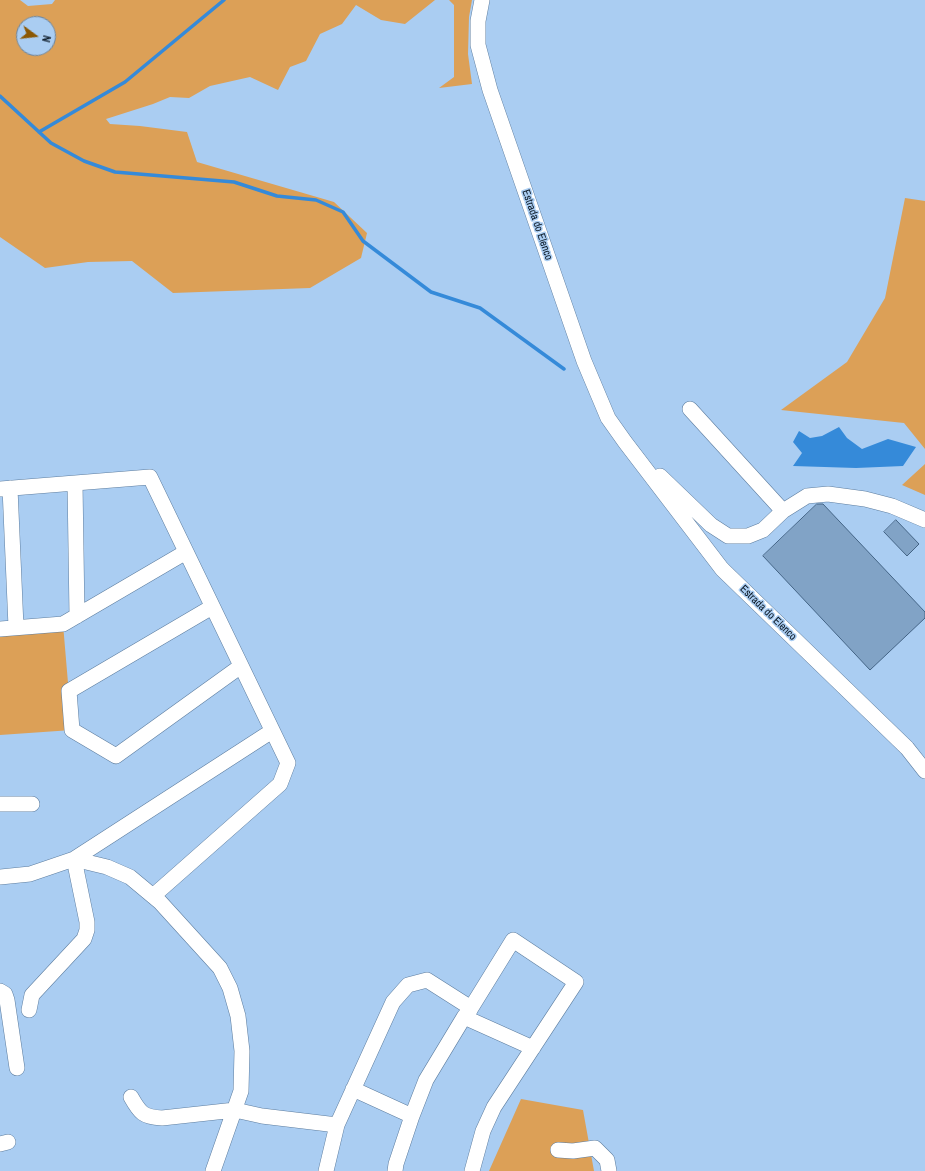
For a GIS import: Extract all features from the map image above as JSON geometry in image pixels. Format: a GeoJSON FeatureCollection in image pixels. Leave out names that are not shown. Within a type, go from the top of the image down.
{"type":"FeatureCollection","features":[{"type":"Feature","properties":{"kind":"street","name":"Estrada do Elenco"},"geometry":{"type":"LineString","coordinates":[[482,0],[478,21],[478,45],[490,90],[584,361],[608,418],[722,569],[907,748],[925,771]]}},
{"type":"Feature","properties":{"kind":"street"},"geometry":{"type":"LineString","coordinates":[[690,409],[783,511]]}},
{"type":"Feature","properties":{"kind":"street","name":"Estrada do Elenco"},"geometry":{"type":"LineString","coordinates":[[625,442],[711,525],[728,536],[748,536],[763,530],[783,511],[807,496],[828,494],[865,499],[892,506],[925,520]]}},
{"type":"Feature","properties":{"kind":"street"},"geometry":{"type":"LineString","coordinates":[[16,628],[5,488],[150,477],[288,763],[280,784],[154,896]]}},
{"type":"Feature","properties":{"kind":"street"},"geometry":{"type":"LineString","coordinates":[[75,483],[77,616]]}},
{"type":"Feature","properties":{"kind":"street"},"geometry":{"type":"LineString","coordinates":[[0,628],[63,624],[186,552]]}},
{"type":"Feature","properties":{"kind":"street"},"geometry":{"type":"LineString","coordinates":[[212,607],[69,690],[72,730],[116,756],[241,666]]}},
{"type":"Feature","properties":{"kind":"street"},"geometry":{"type":"LineString","coordinates":[[0,877],[30,874],[74,859],[272,731]]}},
{"type":"Feature","properties":{"kind":"street"},"geometry":{"type":"LineString","coordinates":[[0,804],[32,804]]}},
{"type":"Feature","properties":{"kind":"street"},"geometry":{"type":"LineString","coordinates":[[74,859],[107,867],[130,877],[154,896],[220,968],[230,988],[238,1016],[242,1052],[241,1091],[214,1171]]}},
{"type":"Feature","properties":{"kind":"street"},"geometry":{"type":"LineString","coordinates":[[29,1010],[32,995],[84,939],[87,930],[87,922],[74,859]]}},
{"type":"Feature","properties":{"kind":"street"},"geometry":{"type":"LineString","coordinates":[[395,1171],[412,1116],[426,1080],[513,940],[576,982],[494,1107],[483,1131],[472,1171]]}},
{"type":"Feature","properties":{"kind":"street"},"geometry":{"type":"LineString","coordinates":[[326,1171],[337,1125],[393,1002],[408,985],[428,980],[468,1013],[533,1048]]}},
{"type":"Feature","properties":{"kind":"street"},"geometry":{"type":"LineString","coordinates":[[0,991],[5,994],[7,1000],[17,1068]]}},
{"type":"Feature","properties":{"kind":"street"},"geometry":{"type":"LineString","coordinates":[[353,1089],[412,1116]]}},
{"type":"Feature","properties":{"kind":"street"},"geometry":{"type":"LineString","coordinates":[[131,1097],[137,1108],[151,1118],[234,1110],[262,1116],[337,1125]]}},
{"type":"Feature","properties":{"kind":"street"},"geometry":{"type":"LineString","coordinates":[[558,1150],[573,1151],[595,1148],[607,1160],[609,1171]]}},
{"type":"Feature","properties":{"kind":"shaded area"},"geometry":{"type":"Polygon","coordinates":[[[0,0],[20,0],[28,6],[52,4],[55,0],[435,0],[405,24],[381,20],[356,5],[342,24],[320,34],[306,61],[290,67],[278,90],[250,77],[210,86],[189,98],[170,97],[106,119],[110,124],[187,132],[197,162],[334,202],[367,233],[361,258],[310,288],[173,293],[132,261],[88,262],[45,268],[0,237],[0,0]]]}},
{"type":"Feature","properties":{"kind":"shaded area"},"geometry":{"type":"Polygon","coordinates":[[[449,0],[472,0],[469,17],[468,54],[472,84],[439,88],[454,77],[454,5],[449,0]]]}},
{"type":"Feature","properties":{"kind":"shaded area"},"geometry":{"type":"Polygon","coordinates":[[[905,198],[925,201],[925,449],[904,423],[781,410],[847,362],[885,298],[905,198]]]}},
{"type":"Feature","properties":{"kind":"shaded area"},"geometry":{"type":"Polygon","coordinates":[[[925,464],[925,495],[902,485],[925,464]]]}},
{"type":"Feature","properties":{"kind":"shaded area"},"geometry":{"type":"Polygon","coordinates":[[[63,624],[72,730],[0,735],[0,629],[63,624]]]}},
{"type":"Feature","properties":{"kind":"shaded area"},"geometry":{"type":"Polygon","coordinates":[[[521,1099],[583,1110],[594,1171],[489,1171],[521,1099]]]}},
{"type":"Feature","properties":{"kind":"water"},"geometry":{"type":"Polygon","coordinates":[[[839,427],[847,438],[862,449],[888,439],[916,447],[903,466],[856,468],[793,466],[802,453],[793,442],[799,431],[810,438],[822,436],[839,427]]]}},
{"type":"Feature","properties":{"kind":"building"},"geometry":{"type":"Polygon","coordinates":[[[817,504],[823,504],[925,612],[925,618],[870,670],[763,556],[817,504]]]}},
{"type":"Feature","properties":{"kind":"building"},"geometry":{"type":"Polygon","coordinates":[[[896,520],[919,544],[907,556],[884,532],[896,520]]]}},
{"type":"Feature","properties":{"kind":"waterway"},"geometry":{"type":"LineString","coordinates":[[39,132],[125,82],[224,0]]}},
{"type":"Feature","properties":{"kind":"waterway"},"geometry":{"type":"LineString","coordinates":[[0,96],[51,143],[84,161],[115,172],[234,182],[277,196],[316,200],[343,212],[363,241],[431,292],[480,308],[564,369]]}}]}
